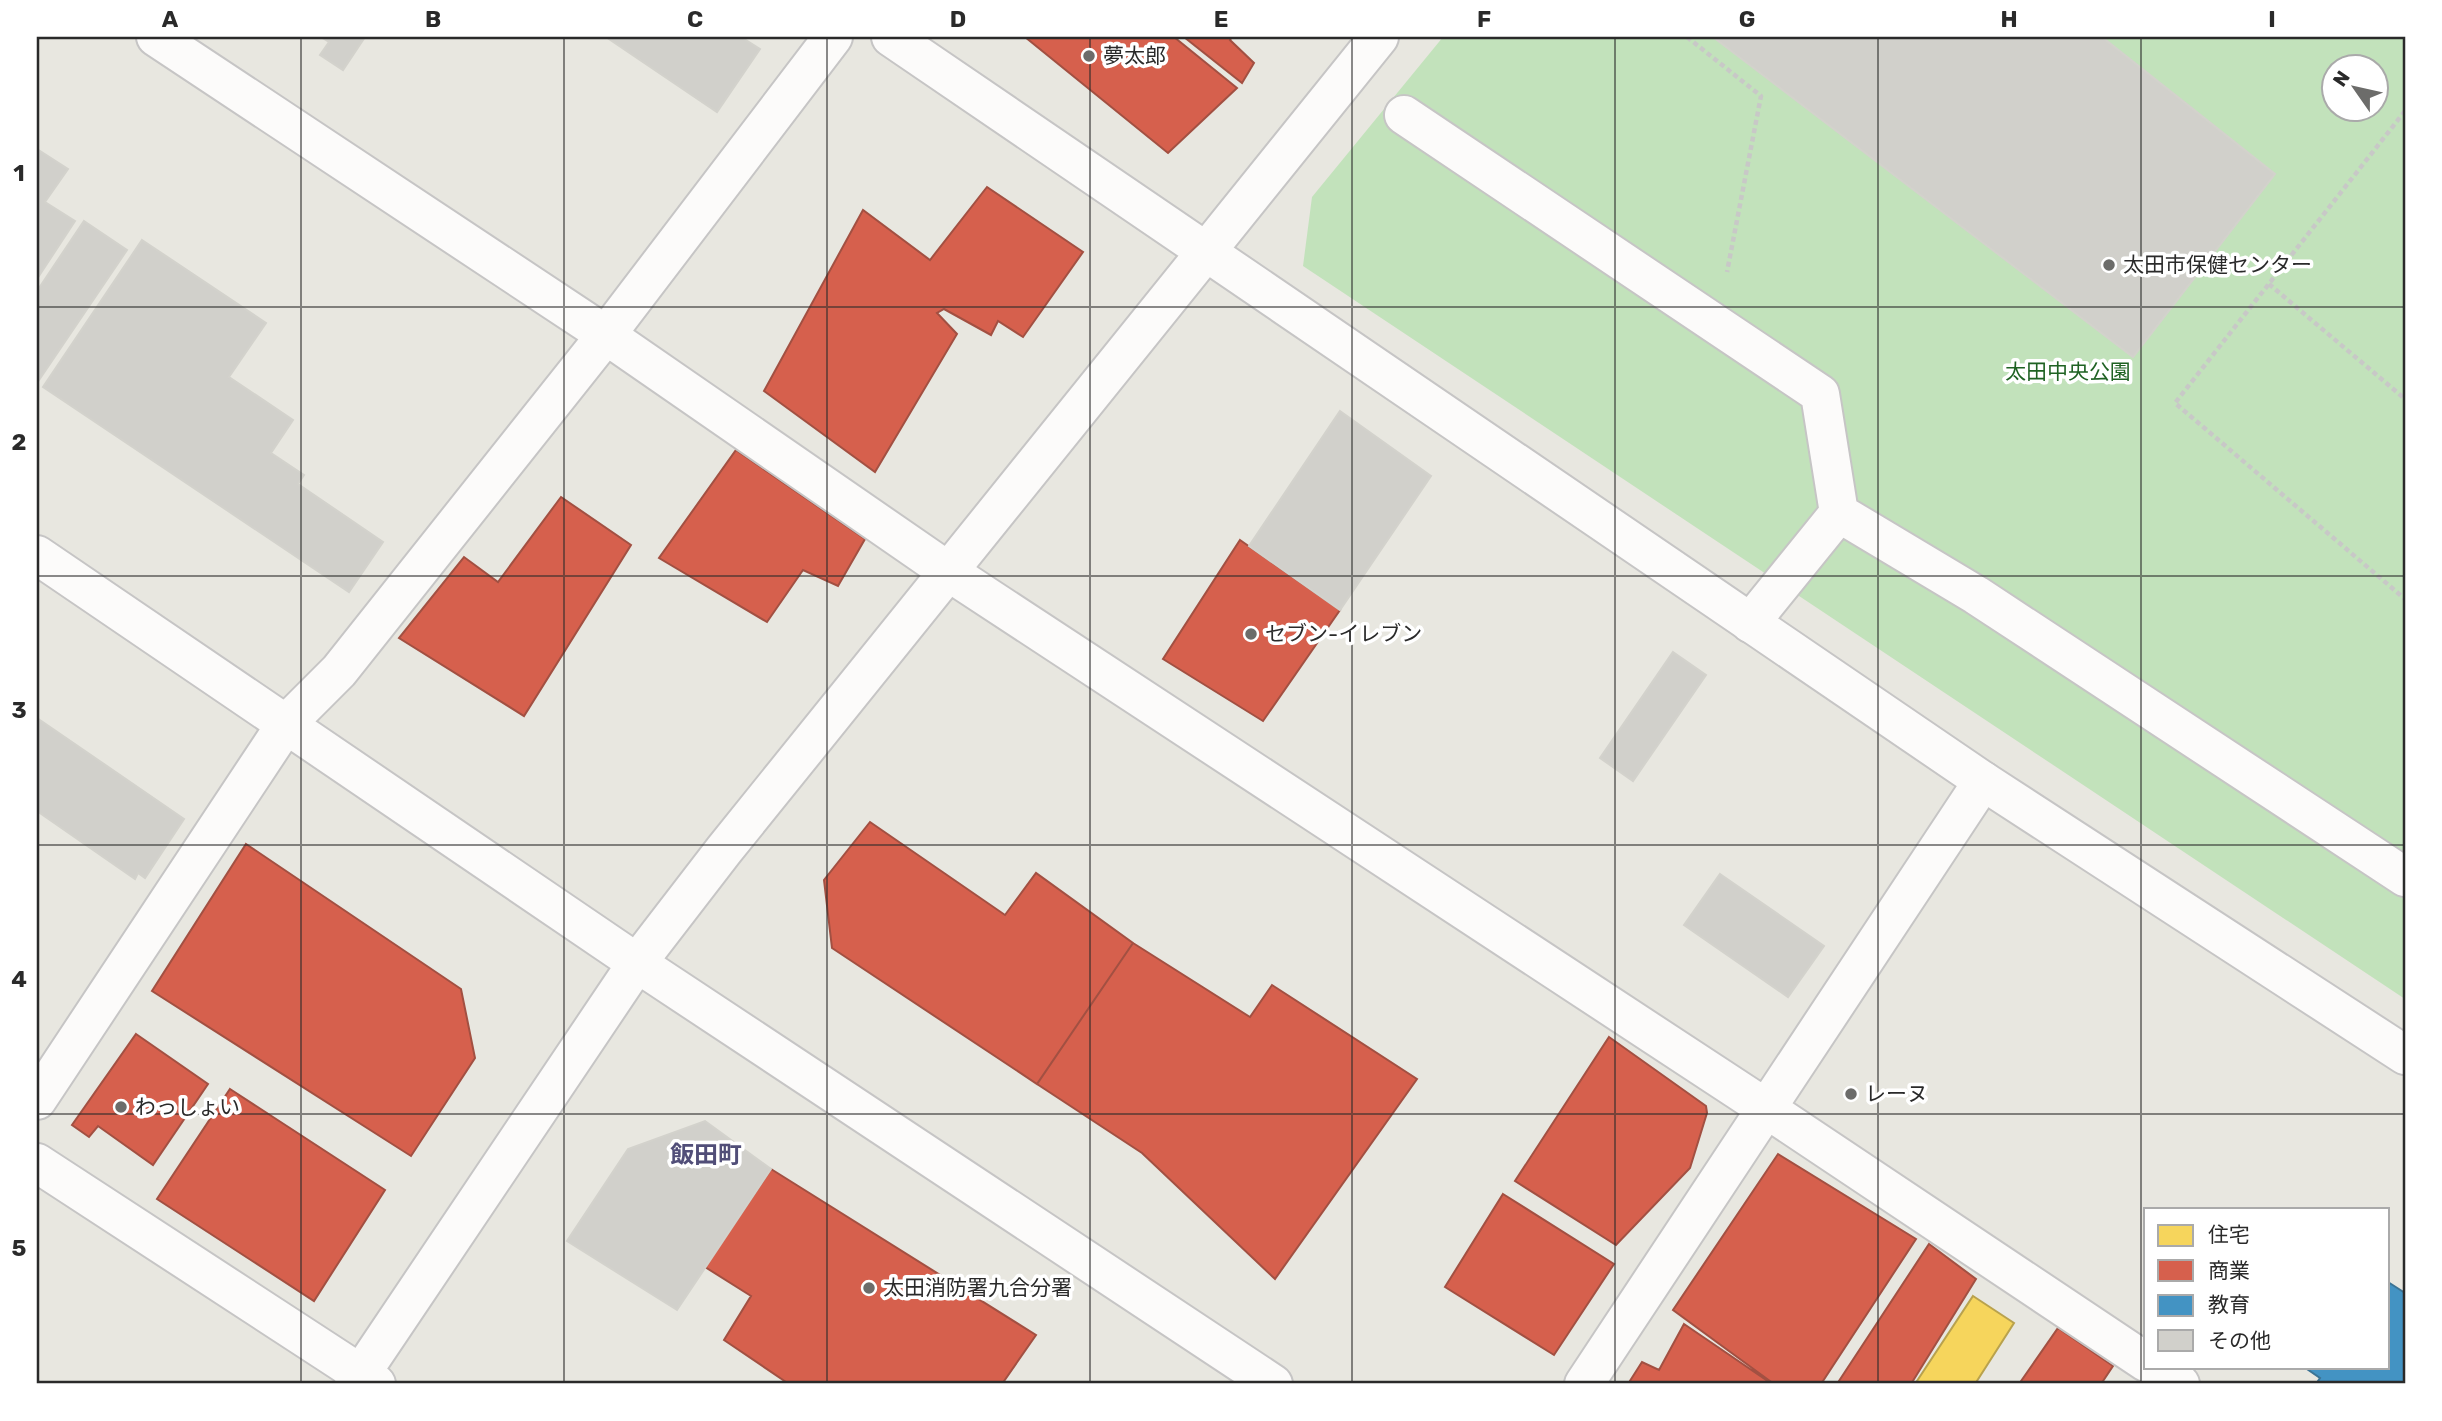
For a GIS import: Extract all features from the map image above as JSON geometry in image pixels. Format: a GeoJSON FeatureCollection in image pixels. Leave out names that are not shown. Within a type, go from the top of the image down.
{"type":"FeatureCollection","features":[{"type":"Feature","properties":{"kind":"street"},"geometry":{"type":"LineString","coordinates":[[156,37],[606,335],[949,572],[1768,1109],[2144,1361]]}},
{"type":"Feature","properties":{"kind":"street"},"geometry":{"type":"LineString","coordinates":[[37,1100],[286,724],[339,671],[606,335],[833,37]]}},
{"type":"Feature","properties":{"kind":"street"},"geometry":{"type":"LineString","coordinates":[[891,37],[1983,781],[2405,1055]]}},
{"type":"Feature","properties":{"kind":"street"},"geometry":{"type":"LineString","coordinates":[[37,1163],[363,1381],[637,963],[724,850],[1379,37]]}},
{"type":"Feature","properties":{"kind":"street"},"geometry":{"type":"LineString","coordinates":[[1404,115],[1820,394],[1839,513],[1750,623]]}},
{"type":"Feature","properties":{"kind":"street"},"geometry":{"type":"LineString","coordinates":[[1839,513],[1976,595],[2405,877]]}},
{"type":"Feature","properties":{"kind":"street"},"geometry":{"type":"LineString","coordinates":[[37,555],[637,963],[1273,1384]]}},
{"type":"Feature","properties":{"kind":"street"},"geometry":{"type":"LineString","coordinates":[[1584,1384],[1983,781]]}},
{"type":"Feature","properties":{"kind":"street"},"geometry":{"type":"LineString","coordinates":[[2156,1368],[2180,1384]]}},
{"type":"Feature","properties":{"kind":"path"},"geometry":{"type":"LineString","coordinates":[[1686,37],[1761,96],[1717,324]]}},
{"type":"Feature","properties":{"kind":"path"},"geometry":{"type":"LineString","coordinates":[[2405,111],[2175,403],[2405,599]]}},
{"type":"Feature","properties":{"kind":"path"},"geometry":{"type":"LineString","coordinates":[[2269,284],[2405,399]]}},
{"type":"Feature","properties":{"kind":"green space","name":"太田中央公園"},"geometry":{"type":"Polygon","coordinates":[[[1443,37],[2405,37],[2405,999],[1303,266],[1312,197],[1443,37]]]}},
{"type":"Feature","properties":{"kind":"building: 住宅"},"geometry":{"type":"Polygon","coordinates":[[[1973,1296],[2014,1323],[1975,1384],[1915,1384],[1973,1296]]]}},
{"type":"Feature","properties":{"kind":"building: 商業"},"geometry":{"type":"Polygon","coordinates":[[[1025,37],[1174,37],[1237,88],[1168,153],[1025,37]]]}},
{"type":"Feature","properties":{"kind":"building: 商業"},"geometry":{"type":"Polygon","coordinates":[[[1184,37],[1232,37],[1230,40],[1254,63],[1242,83],[1184,37]]]}},
{"type":"Feature","properties":{"kind":"building: 商業"},"geometry":{"type":"Polygon","coordinates":[[[987,187],[1083,252],[1023,337],[998,321],[991,335],[944,309],[937,313],[957,334],[875,472],[764,391],[863,210],[930,260],[987,187]]]}},
{"type":"Feature","properties":{"kind":"building: 商業"},"geometry":{"type":"Polygon","coordinates":[[[736,450],[865,539],[838,586],[803,570],[767,622],[659,558],[736,450]]]}},
{"type":"Feature","properties":{"kind":"building: 商業"},"geometry":{"type":"Polygon","coordinates":[[[561,497],[631,545],[524,716],[399,638],[464,557],[498,582],[561,497]]]}},
{"type":"Feature","properties":{"kind":"building: 商業","name":"セブン-イレブン"},"geometry":{"type":"Polygon","coordinates":[[[1240,540],[1340,610],[1263,721],[1163,659],[1240,540]]]}},
{"type":"Feature","properties":{"kind":"building: 商業"},"geometry":{"type":"Polygon","coordinates":[[[870,822],[1005,915],[1036,873],[1133,943],[1037,1084],[832,948],[824,880],[870,822]]]}},
{"type":"Feature","properties":{"kind":"building: 商業"},"geometry":{"type":"Polygon","coordinates":[[[246,844],[461,989],[475,1058],[411,1156],[152,991],[246,844]]]}},
{"type":"Feature","properties":{"kind":"building: 商業"},"geometry":{"type":"Polygon","coordinates":[[[1133,943],[1250,1017],[1272,985],[1417,1079],[1275,1279],[1142,1153],[1037,1084],[1133,943]]]}},
{"type":"Feature","properties":{"kind":"building: 商業"},"geometry":{"type":"Polygon","coordinates":[[[136,1034],[208,1084],[153,1165],[98,1126],[89,1137],[72,1125],[136,1034]]]}},
{"type":"Feature","properties":{"kind":"building: 商業"},"geometry":{"type":"Polygon","coordinates":[[[1609,1037],[1706,1106],[1707,1113],[1690,1168],[1616,1245],[1515,1181],[1609,1037]]]}},
{"type":"Feature","properties":{"kind":"building: 商業"},"geometry":{"type":"Polygon","coordinates":[[[230,1089],[385,1190],[314,1301],[157,1199],[230,1089]]]}},
{"type":"Feature","properties":{"kind":"building: 商業"},"geometry":{"type":"Polygon","coordinates":[[[1778,1154],[1916,1239],[1821,1384],[1774,1384],[1673,1310],[1778,1154]]]}},
{"type":"Feature","properties":{"kind":"building: 商業"},"geometry":{"type":"Polygon","coordinates":[[[771,1169],[1036,1335],[1002,1384],[789,1384],[724,1340],[751,1296],[705,1267],[771,1169]]]}},
{"type":"Feature","properties":{"kind":"building: 商業"},"geometry":{"type":"Polygon","coordinates":[[[1503,1194],[1614,1264],[1554,1355],[1445,1287],[1503,1194]]]}},
{"type":"Feature","properties":{"kind":"building: 商業"},"geometry":{"type":"Polygon","coordinates":[[[1929,1244],[1976,1279],[1911,1384],[1837,1384],[1929,1244]]]}},
{"type":"Feature","properties":{"kind":"building: 商業"},"geometry":{"type":"Polygon","coordinates":[[[1684,1324],[1772,1384],[1628,1384],[1642,1362],[1659,1370],[1684,1324]]]}},
{"type":"Feature","properties":{"kind":"building: 商業"},"geometry":{"type":"Polygon","coordinates":[[[2058,1328],[2113,1366],[2101,1384],[2019,1384],[2058,1328]]]}},
{"type":"Feature","properties":{"kind":"building: 教育"},"geometry":{"type":"Polygon","coordinates":[[[2390,1283],[2405,1293],[2405,1384],[2316,1384],[2320,1378],[2305,1368],[2390,1368],[2390,1283]]]}},
{"type":"Feature","properties":{"kind":"building: その他"},"geometry":{"type":"Polygon","coordinates":[[[321,37],[365,37],[343,70],[320,55],[329,42],[321,37]]]}},
{"type":"Feature","properties":{"kind":"building: その他"},"geometry":{"type":"Polygon","coordinates":[[[606,37],[741,37],[760,49],[717,112],[606,37]]]}},
{"type":"Feature","properties":{"kind":"building: その他","name":"太田市保健センター"},"geometry":{"type":"Polygon","coordinates":[[[1713,37],[2102,37],[2275,174],[2133,357],[1713,37]]]}},
{"type":"Feature","properties":{"kind":"building: その他"},"geometry":{"type":"Polygon","coordinates":[[[37,149],[68,169],[45,202],[75,221],[37,279],[37,149]]]}},
{"type":"Feature","properties":{"kind":"building: その他"},"geometry":{"type":"Polygon","coordinates":[[[84,221],[127,250],[37,383],[37,291],[84,221]]]}},
{"type":"Feature","properties":{"kind":"building: その他"},"geometry":{"type":"Polygon","coordinates":[[[142,240],[266,323],[229,377],[293,420],[271,453],[304,475],[298,484],[383,542],[349,592],[43,387],[142,240]]]}},
{"type":"Feature","properties":{"kind":"building: その他"},"geometry":{"type":"Polygon","coordinates":[[[1340,411],[1431,476],[1340,610],[1249,546],[1340,411]]]}},
{"type":"Feature","properties":{"kind":"building: その他"},"geometry":{"type":"Polygon","coordinates":[[[1673,652],[1706,675],[1633,781],[1600,758],[1673,652]]]}},
{"type":"Feature","properties":{"kind":"building: その他"},"geometry":{"type":"Polygon","coordinates":[[[37,718],[184,819],[145,878],[138,873],[135,879],[37,811],[37,718]]]}},
{"type":"Feature","properties":{"kind":"building: その他"},"geometry":{"type":"Polygon","coordinates":[[[1720,874],[1824,946],[1788,997],[1684,925],[1720,874]]]}},
{"type":"Feature","properties":{"kind":"building: その他"},"geometry":{"type":"Polygon","coordinates":[[[705,1121],[771,1169],[677,1310],[567,1241],[628,1149],[705,1121]]]}},
{"type":"Feature","properties":{"kind":"place","name":"夢太郎"},"geometry":{"type":"Point","coordinates":[1089,56]}},
{"type":"Feature","properties":{"kind":"place","name":"太田市保健センター"},"geometry":{"type":"Point","coordinates":[2109,265]}},
{"type":"Feature","properties":{"kind":"place","name":"セブン-イレブン"},"geometry":{"type":"Point","coordinates":[1251,634]}},
{"type":"Feature","properties":{"kind":"place","name":"レーヌ"},"geometry":{"type":"Point","coordinates":[1851,1094]}},
{"type":"Feature","properties":{"kind":"place","name":"わっしょい"},"geometry":{"type":"Point","coordinates":[121,1107]}},
{"type":"Feature","properties":{"kind":"place","name":"太田消防署九合分署"},"geometry":{"type":"Point","coordinates":[869,1288]}},
{"type":"Feature","properties":{"kind":"district","name":"飯田町"},"geometry":{"type":"Point","coordinates":[706,1155]}}]}
